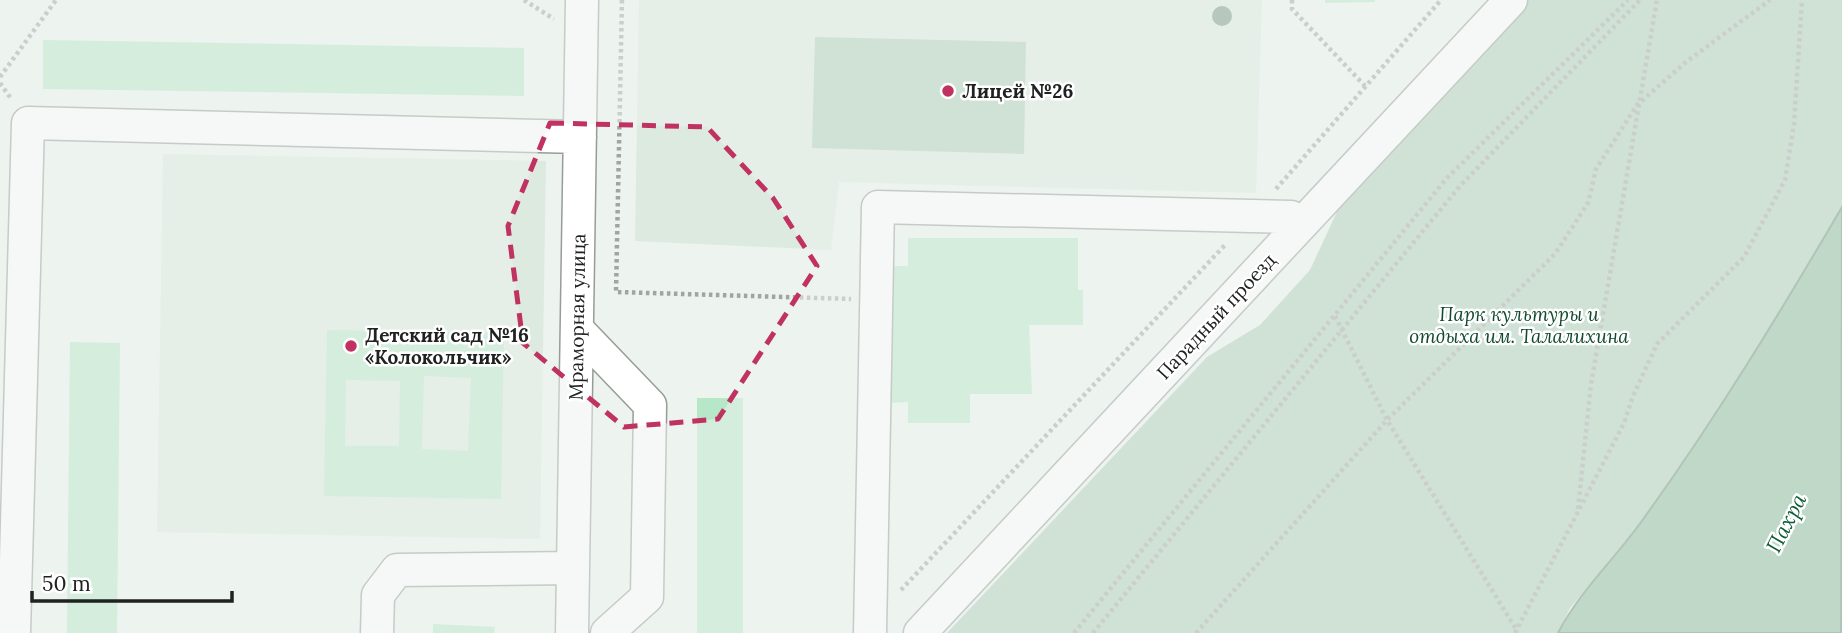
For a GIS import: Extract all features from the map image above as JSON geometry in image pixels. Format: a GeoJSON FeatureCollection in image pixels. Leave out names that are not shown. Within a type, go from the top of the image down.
{"type":"FeatureCollection","features":[{"type":"Feature","properties":{"kind":"street","name":"Мраморная улица"},"geometry":{"type":"LineString","coordinates":[[572,633],[582,0]]}},
{"type":"Feature","properties":{"kind":"street","name":"Парадный проезд"},"geometry":{"type":"LineString","coordinates":[[920,633],[1511,0]]}},
{"type":"Feature","properties":{"kind":"street"},"geometry":{"type":"LineString","coordinates":[[14,633],[29,123],[580,137]]}},
{"type":"Feature","properties":{"kind":"street"},"geometry":{"type":"LineString","coordinates":[[870,628],[878,207],[1291,216],[1301,225]]}},
{"type":"Feature","properties":{"kind":"street"},"geometry":{"type":"LineString","coordinates":[[577,329],[650,405],[647,597],[607,633]]}},
{"type":"Feature","properties":{"kind":"street"},"geometry":{"type":"LineString","coordinates":[[377,633],[378,595],[397,570],[573,568]]}},
{"type":"Feature","properties":{"kind":"path"},"geometry":{"type":"LineString","coordinates":[[0,77],[56,0]]}},
{"type":"Feature","properties":{"kind":"path"},"geometry":{"type":"LineString","coordinates":[[524,0],[554,20]]}},
{"type":"Feature","properties":{"kind":"path"},"geometry":{"type":"LineString","coordinates":[[622,0],[616,292],[877,299]]}},
{"type":"Feature","properties":{"kind":"path"},"geometry":{"type":"LineString","coordinates":[[1292,0],[1292,9],[1365,86]]}},
{"type":"Feature","properties":{"kind":"path"},"geometry":{"type":"LineString","coordinates":[[870,628],[1253,216],[1441,0]]}},
{"type":"Feature","properties":{"kind":"path"},"geometry":{"type":"LineString","coordinates":[[1074,633],[1447,178],[1628,0]]}},
{"type":"Feature","properties":{"kind":"path"},"geometry":{"type":"LineString","coordinates":[[1093,633],[1460,186],[1640,0]]}},
{"type":"Feature","properties":{"kind":"path"},"geometry":{"type":"LineString","coordinates":[[1578,514],[1591,384],[1657,0]]}},
{"type":"Feature","properties":{"kind":"path"},"geometry":{"type":"LineString","coordinates":[[1196,633],[1387,420],[1555,254],[1588,203],[1596,169],[1637,105],[1686,62],[1770,0]]}},
{"type":"Feature","properties":{"kind":"path"},"geometry":{"type":"LineString","coordinates":[[1516,631],[1624,424],[1633,396],[1657,344],[1744,257],[1785,180],[1794,124],[1802,0]]}},
{"type":"Feature","properties":{"kind":"path"},"geometry":{"type":"LineString","coordinates":[[1335,315],[1387,420],[1516,631]]}},
{"type":"Feature","properties":{"kind":"highlighted area"},"geometry":{"type":"Polygon","coordinates":[[[550,123],[707,127],[773,198],[817,266],[718,419],[624,427],[523,343],[508,226],[550,123]]]}},
{"type":"Feature","properties":{"kind":"shaded area","name":"Лицей №26"},"geometry":{"type":"Polygon","coordinates":[[[639,0],[1262,0],[1256,193],[839,182],[831,250],[635,241],[639,0]]]}},
{"type":"Feature","properties":{"kind":"shaded area","name":"Детский сад №16 «Колокольчик»"},"geometry":{"type":"Polygon","coordinates":[[[163,154],[546,161],[540,539],[157,532],[163,154]]]}},
{"type":"Feature","properties":{"kind":"green space","name":"Парк культуры и отдыха им. Талалихина"},"geometry":{"type":"Polygon","coordinates":[[[1527,0],[1842,0],[1842,207],[1760,347],[1643,520],[1570,608],[1558,633],[947,633],[1207,357],[1260,325],[1310,270],[1341,203],[1527,0]]]}},
{"type":"Feature","properties":{"kind":"green space"},"geometry":{"type":"Polygon","coordinates":[[[815,37],[1026,42],[1024,154],[812,148],[815,37]]]}},
{"type":"Feature","properties":{"kind":"water","name":"Пахра"},"geometry":{"type":"Polygon","coordinates":[[[1842,207],[1841,633],[1558,633],[1587,588],[1633,533],[1697,442],[1842,207]]]}},
{"type":"Feature","properties":{"kind":"building"},"geometry":{"type":"Polygon","coordinates":[[[1325,0],[1375,0],[1375,2],[1325,3],[1325,0]]]}},
{"type":"Feature","properties":{"kind":"building"},"geometry":{"type":"Polygon","coordinates":[[[43,40],[524,48],[524,96],[43,89],[43,40]]]}},
{"type":"Feature","properties":{"kind":"building"},"geometry":{"type":"Polygon","coordinates":[[[908,238],[1078,238],[1078,290],[1083,290],[1083,325],[1029,325],[1032,394],[970,394],[970,423],[908,423],[908,402],[891,403],[891,266],[908,266],[908,238]]]}},
{"type":"Feature","properties":{"kind":"building"},"geometry":{"type":"Polygon","coordinates":[[[327,330],[504,333],[501,499],[324,496],[327,330]],[[424,376],[422,449],[468,451],[471,378],[424,376]],[[346,380],[345,446],[399,446],[400,381],[346,380]]]}},
{"type":"Feature","properties":{"kind":"building"},"geometry":{"type":"Polygon","coordinates":[[[70,342],[120,343],[117,633],[67,633],[70,342]]]}},
{"type":"Feature","properties":{"kind":"building"},"geometry":{"type":"Polygon","coordinates":[[[697,398],[743,398],[743,633],[697,633],[697,398]]]}},
{"type":"Feature","properties":{"kind":"building"},"geometry":{"type":"Polygon","coordinates":[[[433,624],[495,627],[494,633],[433,633],[433,624]]]}},
{"type":"Feature","properties":{"kind":"place","name":"Лицей №26"},"geometry":{"type":"Point","coordinates":[948,91]}},
{"type":"Feature","properties":{"kind":"place","name":"Детский сад №16 «Колокольчик»"},"geometry":{"type":"Point","coordinates":[351,346]}}]}
